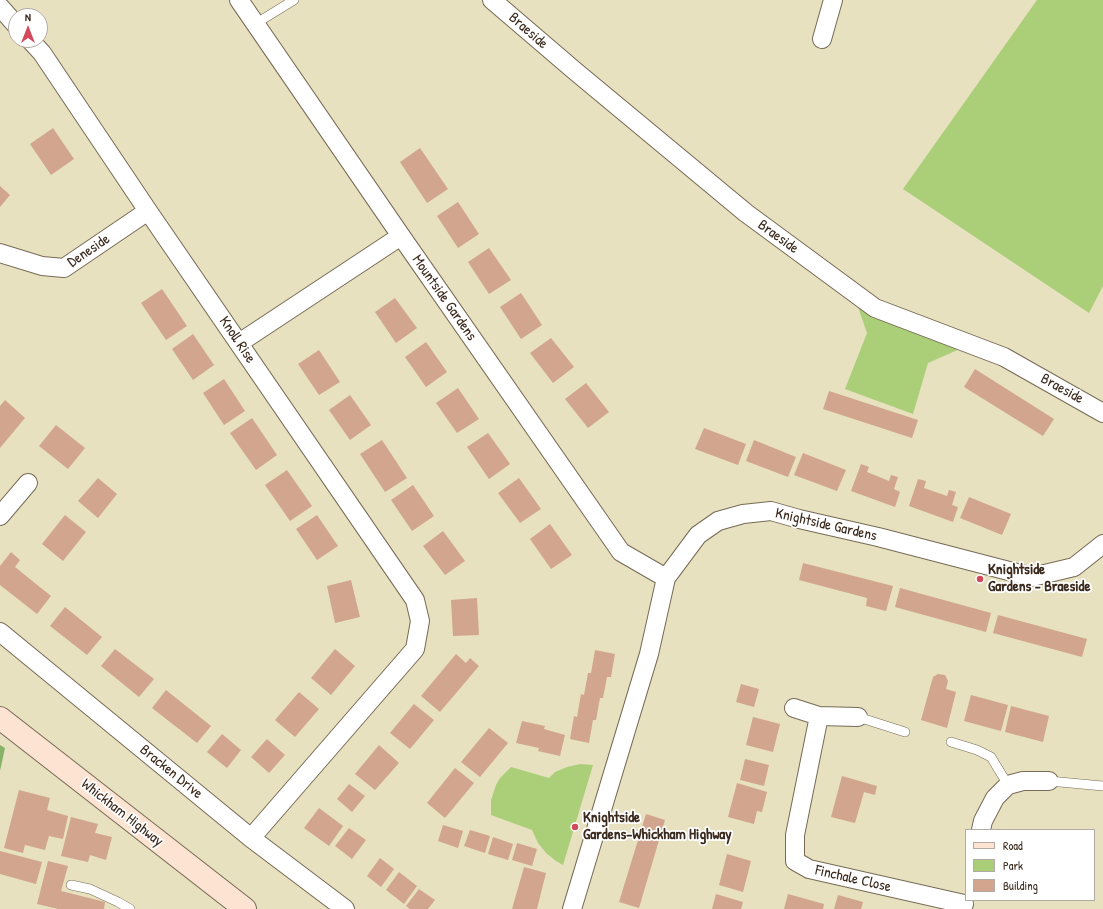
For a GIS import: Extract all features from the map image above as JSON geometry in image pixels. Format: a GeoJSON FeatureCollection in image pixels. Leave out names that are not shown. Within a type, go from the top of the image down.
{"type":"FeatureCollection","features":[{"type":"Feature","properties":{"kind":"main road","name":"Whickham Highway"},"geometry":{"type":"LineString","coordinates":[[0,718],[245,909]]}},
{"type":"Feature","properties":{"kind":"street","name":"Mountside Gardens"},"geometry":{"type":"LineString","coordinates":[[239,0],[400,236],[621,552],[666,578]]}},
{"type":"Feature","properties":{"kind":"street","name":"Braeside"},"geometry":{"type":"LineString","coordinates":[[492,0],[746,213],[875,308],[1004,357],[1103,413]]}},
{"type":"Feature","properties":{"kind":"street"},"geometry":{"type":"LineString","coordinates":[[822,39],[833,0]]}},
{"type":"Feature","properties":{"kind":"street"},"geometry":{"type":"LineString","coordinates":[[0,7],[8,16]]}},
{"type":"Feature","properties":{"kind":"street","name":"Knoll Rise"},"geometry":{"type":"LineString","coordinates":[[37,48],[415,600],[420,621],[415,649],[252,838]]}},
{"type":"Feature","properties":{"kind":"street","name":"Deneside"},"geometry":{"type":"LineString","coordinates":[[0,253],[42,266],[64,268],[148,211]]}},
{"type":"Feature","properties":{"kind":"street"},"geometry":{"type":"LineString","coordinates":[[239,343],[400,236]]}},
{"type":"Feature","properties":{"kind":"street"},"geometry":{"type":"LineString","coordinates":[[0,516],[28,483]]}},
{"type":"Feature","properties":{"kind":"street","name":"Knightside Gardens"},"geometry":{"type":"LineString","coordinates":[[572,909],[649,654],[666,578],[698,535],[718,521],[743,514],[771,511],[1032,577],[1074,567],[1103,544]]}},
{"type":"Feature","properties":{"kind":"street","name":"Bracken Drive"},"geometry":{"type":"LineString","coordinates":[[0,632],[252,838],[345,909]]}},
{"type":"Feature","properties":{"kind":"street"},"geometry":{"type":"LineString","coordinates":[[794,708],[819,716],[858,717]]}},
{"type":"Feature","properties":{"kind":"street","name":"Finchale Close"},"geometry":{"type":"LineString","coordinates":[[819,716],[795,835],[795,861],[809,870],[964,902]]}},
{"type":"Feature","properties":{"kind":"street"},"geometry":{"type":"LineString","coordinates":[[980,829],[982,821],[995,798],[1008,784],[1023,781],[1049,781]]}},
{"type":"Feature","properties":{"kind":"lane"},"geometry":{"type":"LineString","coordinates":[[255,24],[294,0]]}},
{"type":"Feature","properties":{"kind":"lane"},"geometry":{"type":"LineString","coordinates":[[858,717],[905,732]]}},
{"type":"Feature","properties":{"kind":"lane"},"geometry":{"type":"LineString","coordinates":[[951,742],[977,750],[991,757],[1008,784]]}},
{"type":"Feature","properties":{"kind":"lane"},"geometry":{"type":"LineString","coordinates":[[1049,781],[1103,786]]}},
{"type":"Feature","properties":{"kind":"lane"},"geometry":{"type":"LineString","coordinates":[[71,885],[90,889],[130,909]]}},
{"type":"Feature","properties":{"kind":"green space"},"geometry":{"type":"Polygon","coordinates":[[[1037,0],[1103,0],[1103,286],[1089,313],[903,189],[1037,0]]]}},
{"type":"Feature","properties":{"kind":"green space"},"geometry":{"type":"Polygon","coordinates":[[[858,307],[910,329],[962,348],[928,363],[913,414],[845,389],[867,333],[858,307]]]}},
{"type":"Feature","properties":{"kind":"green space"},"geometry":{"type":"Polygon","coordinates":[[[0,745],[5,748],[0,771],[0,745]]]}},
{"type":"Feature","properties":{"kind":"green space"},"geometry":{"type":"Polygon","coordinates":[[[580,764],[593,765],[563,865],[546,853],[538,843],[532,830],[491,815],[491,800],[496,785],[500,778],[511,767],[549,778],[555,772],[580,764]]]}},
{"type":"Feature","properties":{"kind":"building"},"geometry":{"type":"Polygon","coordinates":[[[53,128],[74,159],[51,175],[30,144],[53,128]]]}},
{"type":"Feature","properties":{"kind":"building"},"geometry":{"type":"Polygon","coordinates":[[[420,148],[448,189],[427,203],[400,162],[420,148]]]}},
{"type":"Feature","properties":{"kind":"building"},"geometry":{"type":"Polygon","coordinates":[[[0,186],[10,195],[0,207],[0,186]]]}},
{"type":"Feature","properties":{"kind":"building"},"geometry":{"type":"Polygon","coordinates":[[[458,202],[479,234],[458,248],[437,216],[458,202]]]}},
{"type":"Feature","properties":{"kind":"building"},"geometry":{"type":"Polygon","coordinates":[[[489,248],[511,280],[489,294],[468,262],[489,248]]]}},
{"type":"Feature","properties":{"kind":"building"},"geometry":{"type":"Polygon","coordinates":[[[162,289],[187,326],[166,340],[141,303],[162,289]]]}},
{"type":"Feature","properties":{"kind":"building"},"geometry":{"type":"Polygon","coordinates":[[[521,293],[542,325],[521,339],[500,307],[521,293]]]}},
{"type":"Feature","properties":{"kind":"building"},"geometry":{"type":"Polygon","coordinates":[[[395,298],[417,328],[396,343],[375,312],[395,298]]]}},
{"type":"Feature","properties":{"kind":"building"},"geometry":{"type":"Polygon","coordinates":[[[193,334],[214,365],[193,380],[172,349],[193,334]]]}},
{"type":"Feature","properties":{"kind":"building"},"geometry":{"type":"Polygon","coordinates":[[[551,338],[574,367],[553,383],[530,353],[551,338]]]}},
{"type":"Feature","properties":{"kind":"building"},"geometry":{"type":"Polygon","coordinates":[[[426,342],[447,372],[426,387],[405,357],[426,342]]]}},
{"type":"Feature","properties":{"kind":"building"},"geometry":{"type":"Polygon","coordinates":[[[319,350],[340,382],[319,395],[298,364],[319,350]]]}},
{"type":"Feature","properties":{"kind":"building"},"geometry":{"type":"Polygon","coordinates":[[[975,369],[1054,419],[1043,436],[964,387],[975,369]]]}},
{"type":"Feature","properties":{"kind":"building"},"geometry":{"type":"Polygon","coordinates":[[[224,379],[245,411],[224,425],[203,393],[224,379]]]}},
{"type":"Feature","properties":{"kind":"building"},"geometry":{"type":"Polygon","coordinates":[[[586,383],[609,412],[588,428],[565,399],[586,383]]]}},
{"type":"Feature","properties":{"kind":"building"},"geometry":{"type":"Polygon","coordinates":[[[458,388],[479,419],[457,433],[436,403],[458,388]]]}},
{"type":"Feature","properties":{"kind":"building"},"geometry":{"type":"Polygon","coordinates":[[[829,391],[918,420],[912,438],[823,409],[829,391]]]}},
{"type":"Feature","properties":{"kind":"building"},"geometry":{"type":"Polygon","coordinates":[[[350,395],[371,425],[350,440],[329,410],[350,395]]]}},
{"type":"Feature","properties":{"kind":"building"},"geometry":{"type":"Polygon","coordinates":[[[5,400],[25,418],[0,448],[0,406],[5,400]]]}},
{"type":"Feature","properties":{"kind":"building"},"geometry":{"type":"Polygon","coordinates":[[[252,418],[277,455],[256,470],[230,433],[252,418]]]}},
{"type":"Feature","properties":{"kind":"building"},"geometry":{"type":"Polygon","coordinates":[[[56,425],[85,448],[68,469],[39,446],[56,425]]]}},
{"type":"Feature","properties":{"kind":"building"},"geometry":{"type":"Polygon","coordinates":[[[704,428],[746,444],[738,465],[695,449],[704,428]]]}},
{"type":"Feature","properties":{"kind":"building"},"geometry":{"type":"Polygon","coordinates":[[[488,433],[510,464],[489,479],[467,447],[488,433]]]}},
{"type":"Feature","properties":{"kind":"building"},"geometry":{"type":"Polygon","coordinates":[[[382,440],[407,478],[385,492],[360,454],[382,440]]]}},
{"type":"Feature","properties":{"kind":"building"},"geometry":{"type":"Polygon","coordinates":[[[754,440],[796,457],[788,477],[746,461],[754,440]]]}},
{"type":"Feature","properties":{"kind":"building"},"geometry":{"type":"Polygon","coordinates":[[[803,453],[846,470],[837,491],[794,475],[803,453]]]}},
{"type":"Feature","properties":{"kind":"building"},"geometry":{"type":"Polygon","coordinates":[[[861,464],[869,467],[867,472],[889,481],[891,475],[898,477],[894,489],[900,492],[895,507],[851,491],[861,464]]]}},
{"type":"Feature","properties":{"kind":"building"},"geometry":{"type":"Polygon","coordinates":[[[287,470],[312,506],[290,521],[265,485],[287,470]]]}},
{"type":"Feature","properties":{"kind":"building"},"geometry":{"type":"Polygon","coordinates":[[[98,478],[117,494],[98,518],[78,501],[98,478]]]}},
{"type":"Feature","properties":{"kind":"building"},"geometry":{"type":"Polygon","coordinates":[[[519,478],[541,509],[520,523],[498,493],[519,478]]]}},
{"type":"Feature","properties":{"kind":"building"},"geometry":{"type":"Polygon","coordinates":[[[918,479],[926,481],[924,488],[947,496],[949,490],[956,492],[952,505],[958,507],[953,522],[909,506],[918,479]]]}},
{"type":"Feature","properties":{"kind":"building"},"geometry":{"type":"Polygon","coordinates":[[[413,485],[434,516],[412,531],[391,500],[413,485]]]}},
{"type":"Feature","properties":{"kind":"building"},"geometry":{"type":"Polygon","coordinates":[[[969,497],[1011,514],[1002,535],[960,518],[969,497]]]}},
{"type":"Feature","properties":{"kind":"building"},"geometry":{"type":"Polygon","coordinates":[[[65,515],[86,532],[63,561],[42,544],[65,515]]]}},
{"type":"Feature","properties":{"kind":"building"},"geometry":{"type":"Polygon","coordinates":[[[317,515],[338,546],[317,560],[296,529],[317,515]]]}},
{"type":"Feature","properties":{"kind":"building"},"geometry":{"type":"Polygon","coordinates":[[[550,524],[572,555],[551,569],[530,539],[550,524]]]}},
{"type":"Feature","properties":{"kind":"building"},"geometry":{"type":"Polygon","coordinates":[[[443,531],[465,561],[445,575],[423,546],[443,531]]]}},
{"type":"Feature","properties":{"kind":"building"},"geometry":{"type":"Polygon","coordinates":[[[11,552],[20,560],[15,567],[51,596],[37,614],[0,585],[0,566],[11,552]]]}},
{"type":"Feature","properties":{"kind":"building"},"geometry":{"type":"Polygon","coordinates":[[[803,563],[893,586],[886,611],[866,606],[867,598],[799,580],[803,563]]]}},
{"type":"Feature","properties":{"kind":"building"},"geometry":{"type":"Polygon","coordinates":[[[351,580],[360,617],[335,623],[327,586],[351,580]]]}},
{"type":"Feature","properties":{"kind":"building"},"geometry":{"type":"Polygon","coordinates":[[[900,588],[991,613],[986,632],[895,607],[900,588]]]}},
{"type":"Feature","properties":{"kind":"building"},"geometry":{"type":"Polygon","coordinates":[[[477,598],[479,635],[453,636],[451,600],[477,598]]]}},
{"type":"Feature","properties":{"kind":"building"},"geometry":{"type":"Polygon","coordinates":[[[65,607],[102,637],[87,655],[50,626],[65,607]]]}},
{"type":"Feature","properties":{"kind":"building"},"geometry":{"type":"Polygon","coordinates":[[[998,615],[1087,639],[1082,657],[993,633],[998,615]]]}},
{"type":"Feature","properties":{"kind":"building"},"geometry":{"type":"Polygon","coordinates":[[[115,649],[154,679],[139,697],[101,666],[115,649]]]}},
{"type":"Feature","properties":{"kind":"building"},"geometry":{"type":"Polygon","coordinates":[[[335,649],[355,666],[331,695],[311,678],[335,649]]]}},
{"type":"Feature","properties":{"kind":"building"},"geometry":{"type":"Polygon","coordinates":[[[595,650],[615,654],[611,677],[607,677],[603,698],[600,698],[596,720],[593,720],[589,743],[570,739],[574,716],[577,717],[581,694],[584,695],[588,673],[591,673],[595,650]]]}},
{"type":"Feature","properties":{"kind":"building"},"geometry":{"type":"Polygon","coordinates":[[[456,654],[466,663],[470,658],[479,666],[440,712],[421,696],[456,654]]]}},
{"type":"Feature","properties":{"kind":"building"},"geometry":{"type":"Polygon","coordinates":[[[938,674],[945,675],[948,681],[946,689],[956,692],[947,728],[921,720],[933,677],[938,674]]]}},
{"type":"Feature","properties":{"kind":"building"},"geometry":{"type":"Polygon","coordinates":[[[741,684],[759,689],[754,707],[736,702],[741,684]]]}},
{"type":"Feature","properties":{"kind":"building"},"geometry":{"type":"Polygon","coordinates":[[[166,690],[211,726],[197,743],[152,708],[166,690]]]}},
{"type":"Feature","properties":{"kind":"building"},"geometry":{"type":"Polygon","coordinates":[[[299,692],[319,709],[295,737],[275,720],[299,692]]]}},
{"type":"Feature","properties":{"kind":"building"},"geometry":{"type":"Polygon","coordinates":[[[971,695],[1008,705],[1001,731],[964,721],[971,695]]]}},
{"type":"Feature","properties":{"kind":"building"},"geometry":{"type":"Polygon","coordinates":[[[414,704],[434,720],[410,749],[390,733],[414,704]]]}},
{"type":"Feature","properties":{"kind":"building"},"geometry":{"type":"Polygon","coordinates":[[[1011,706],[1049,716],[1043,742],[1005,732],[1011,706]]]}},
{"type":"Feature","properties":{"kind":"building"},"geometry":{"type":"Polygon","coordinates":[[[753,717],[780,724],[773,752],[746,745],[753,717]]]}},
{"type":"Feature","properties":{"kind":"building"},"geometry":{"type":"Polygon","coordinates":[[[522,721],[545,726],[544,729],[565,735],[560,756],[538,751],[539,748],[516,743],[522,721]]]}},
{"type":"Feature","properties":{"kind":"building"},"geometry":{"type":"Polygon","coordinates":[[[489,728],[508,743],[480,777],[461,762],[489,728]]]}},
{"type":"Feature","properties":{"kind":"building"},"geometry":{"type":"Polygon","coordinates":[[[222,734],[241,750],[227,768],[207,752],[222,734]]]}},
{"type":"Feature","properties":{"kind":"building"},"geometry":{"type":"Polygon","coordinates":[[[267,739],[285,755],[269,773],[251,757],[267,739]]]}},
{"type":"Feature","properties":{"kind":"building"},"geometry":{"type":"Polygon","coordinates":[[[379,745],[399,763],[375,790],[355,774],[379,745]]]}},
{"type":"Feature","properties":{"kind":"building"},"geometry":{"type":"Polygon","coordinates":[[[745,759],[769,765],[764,786],[740,780],[745,759]]]}},
{"type":"Feature","properties":{"kind":"building"},"geometry":{"type":"Polygon","coordinates":[[[455,768],[474,783],[445,818],[427,803],[455,768]]]}},
{"type":"Feature","properties":{"kind":"building"},"geometry":{"type":"Polygon","coordinates":[[[842,776],[877,786],[875,795],[864,792],[855,823],[831,817],[842,776]]]}},
{"type":"Feature","properties":{"kind":"building"},"geometry":{"type":"Polygon","coordinates":[[[737,783],[767,792],[762,812],[757,811],[754,824],[728,817],[737,783]]]}},
{"type":"Feature","properties":{"kind":"building"},"geometry":{"type":"Polygon","coordinates":[[[349,784],[365,796],[352,812],[337,799],[349,784]]]}},
{"type":"Feature","properties":{"kind":"building"},"geometry":{"type":"Polygon","coordinates":[[[19,790],[50,798],[47,810],[68,816],[63,839],[49,836],[45,850],[25,845],[23,853],[4,848],[19,790]]]}},
{"type":"Feature","properties":{"kind":"building"},"geometry":{"type":"Polygon","coordinates":[[[319,808],[343,826],[329,846],[304,828],[319,808]]]}},
{"type":"Feature","properties":{"kind":"building"},"geometry":{"type":"Polygon","coordinates":[[[646,814],[665,820],[639,908],[619,902],[646,814]]]}},
{"type":"Feature","properties":{"kind":"building"},"geometry":{"type":"Polygon","coordinates":[[[71,817],[98,824],[95,833],[112,837],[106,860],[90,855],[88,862],[61,856],[71,817]]]}},
{"type":"Feature","properties":{"kind":"building"},"geometry":{"type":"Polygon","coordinates":[[[443,825],[463,831],[458,848],[438,841],[443,825]]]}},
{"type":"Feature","properties":{"kind":"building"},"geometry":{"type":"Polygon","coordinates":[[[349,828],[366,840],[352,859],[335,846],[349,828]]]}},
{"type":"Feature","properties":{"kind":"building"},"geometry":{"type":"Polygon","coordinates":[[[470,830],[490,836],[485,853],[464,846],[470,830]]]}},
{"type":"Feature","properties":{"kind":"building"},"geometry":{"type":"Polygon","coordinates":[[[493,837],[513,844],[508,860],[488,854],[493,837]]]}},
{"type":"Feature","properties":{"kind":"building"},"geometry":{"type":"Polygon","coordinates":[[[517,843],[537,849],[532,866],[512,860],[517,843]]]}},
{"type":"Feature","properties":{"kind":"building"},"geometry":{"type":"Polygon","coordinates":[[[0,851],[42,862],[36,884],[0,874],[0,851]]]}},
{"type":"Feature","properties":{"kind":"building"},"geometry":{"type":"Polygon","coordinates":[[[727,854],[751,861],[743,892],[719,885],[727,854]]]}},
{"type":"Feature","properties":{"kind":"building"},"geometry":{"type":"Polygon","coordinates":[[[380,858],[394,869],[381,887],[367,876],[380,858]]]}},
{"type":"Feature","properties":{"kind":"building"},"geometry":{"type":"Polygon","coordinates":[[[48,861],[68,866],[61,891],[105,902],[104,909],[58,909],[37,904],[48,861]]]}},
{"type":"Feature","properties":{"kind":"building"},"geometry":{"type":"Polygon","coordinates":[[[524,867],[546,873],[537,909],[512,909],[524,867]]]}},
{"type":"Feature","properties":{"kind":"building"},"geometry":{"type":"Polygon","coordinates":[[[399,872],[417,886],[404,904],[386,890],[399,872]]]}},
{"type":"Feature","properties":{"kind":"building"},"geometry":{"type":"Polygon","coordinates":[[[419,889],[435,900],[428,909],[410,909],[406,906],[419,889]]]}},
{"type":"Feature","properties":{"kind":"building"},"geometry":{"type":"Polygon","coordinates":[[[716,894],[743,902],[741,909],[712,909],[716,894]]]}},
{"type":"Feature","properties":{"kind":"building"},"geometry":{"type":"Polygon","coordinates":[[[788,894],[824,904],[823,909],[784,909],[788,894]]]}},
{"type":"Feature","properties":{"kind":"building"},"geometry":{"type":"Polygon","coordinates":[[[838,895],[863,902],[861,909],[834,909],[838,895]]]}},
{"type":"Feature","properties":{"kind":"place","name":"Knightside Gardens - Braeside"},"geometry":{"type":"Point","coordinates":[980,579]}},
{"type":"Feature","properties":{"kind":"place","name":"Knightside Gardens-Whickham Highway"},"geometry":{"type":"Point","coordinates":[575,827]}}]}
